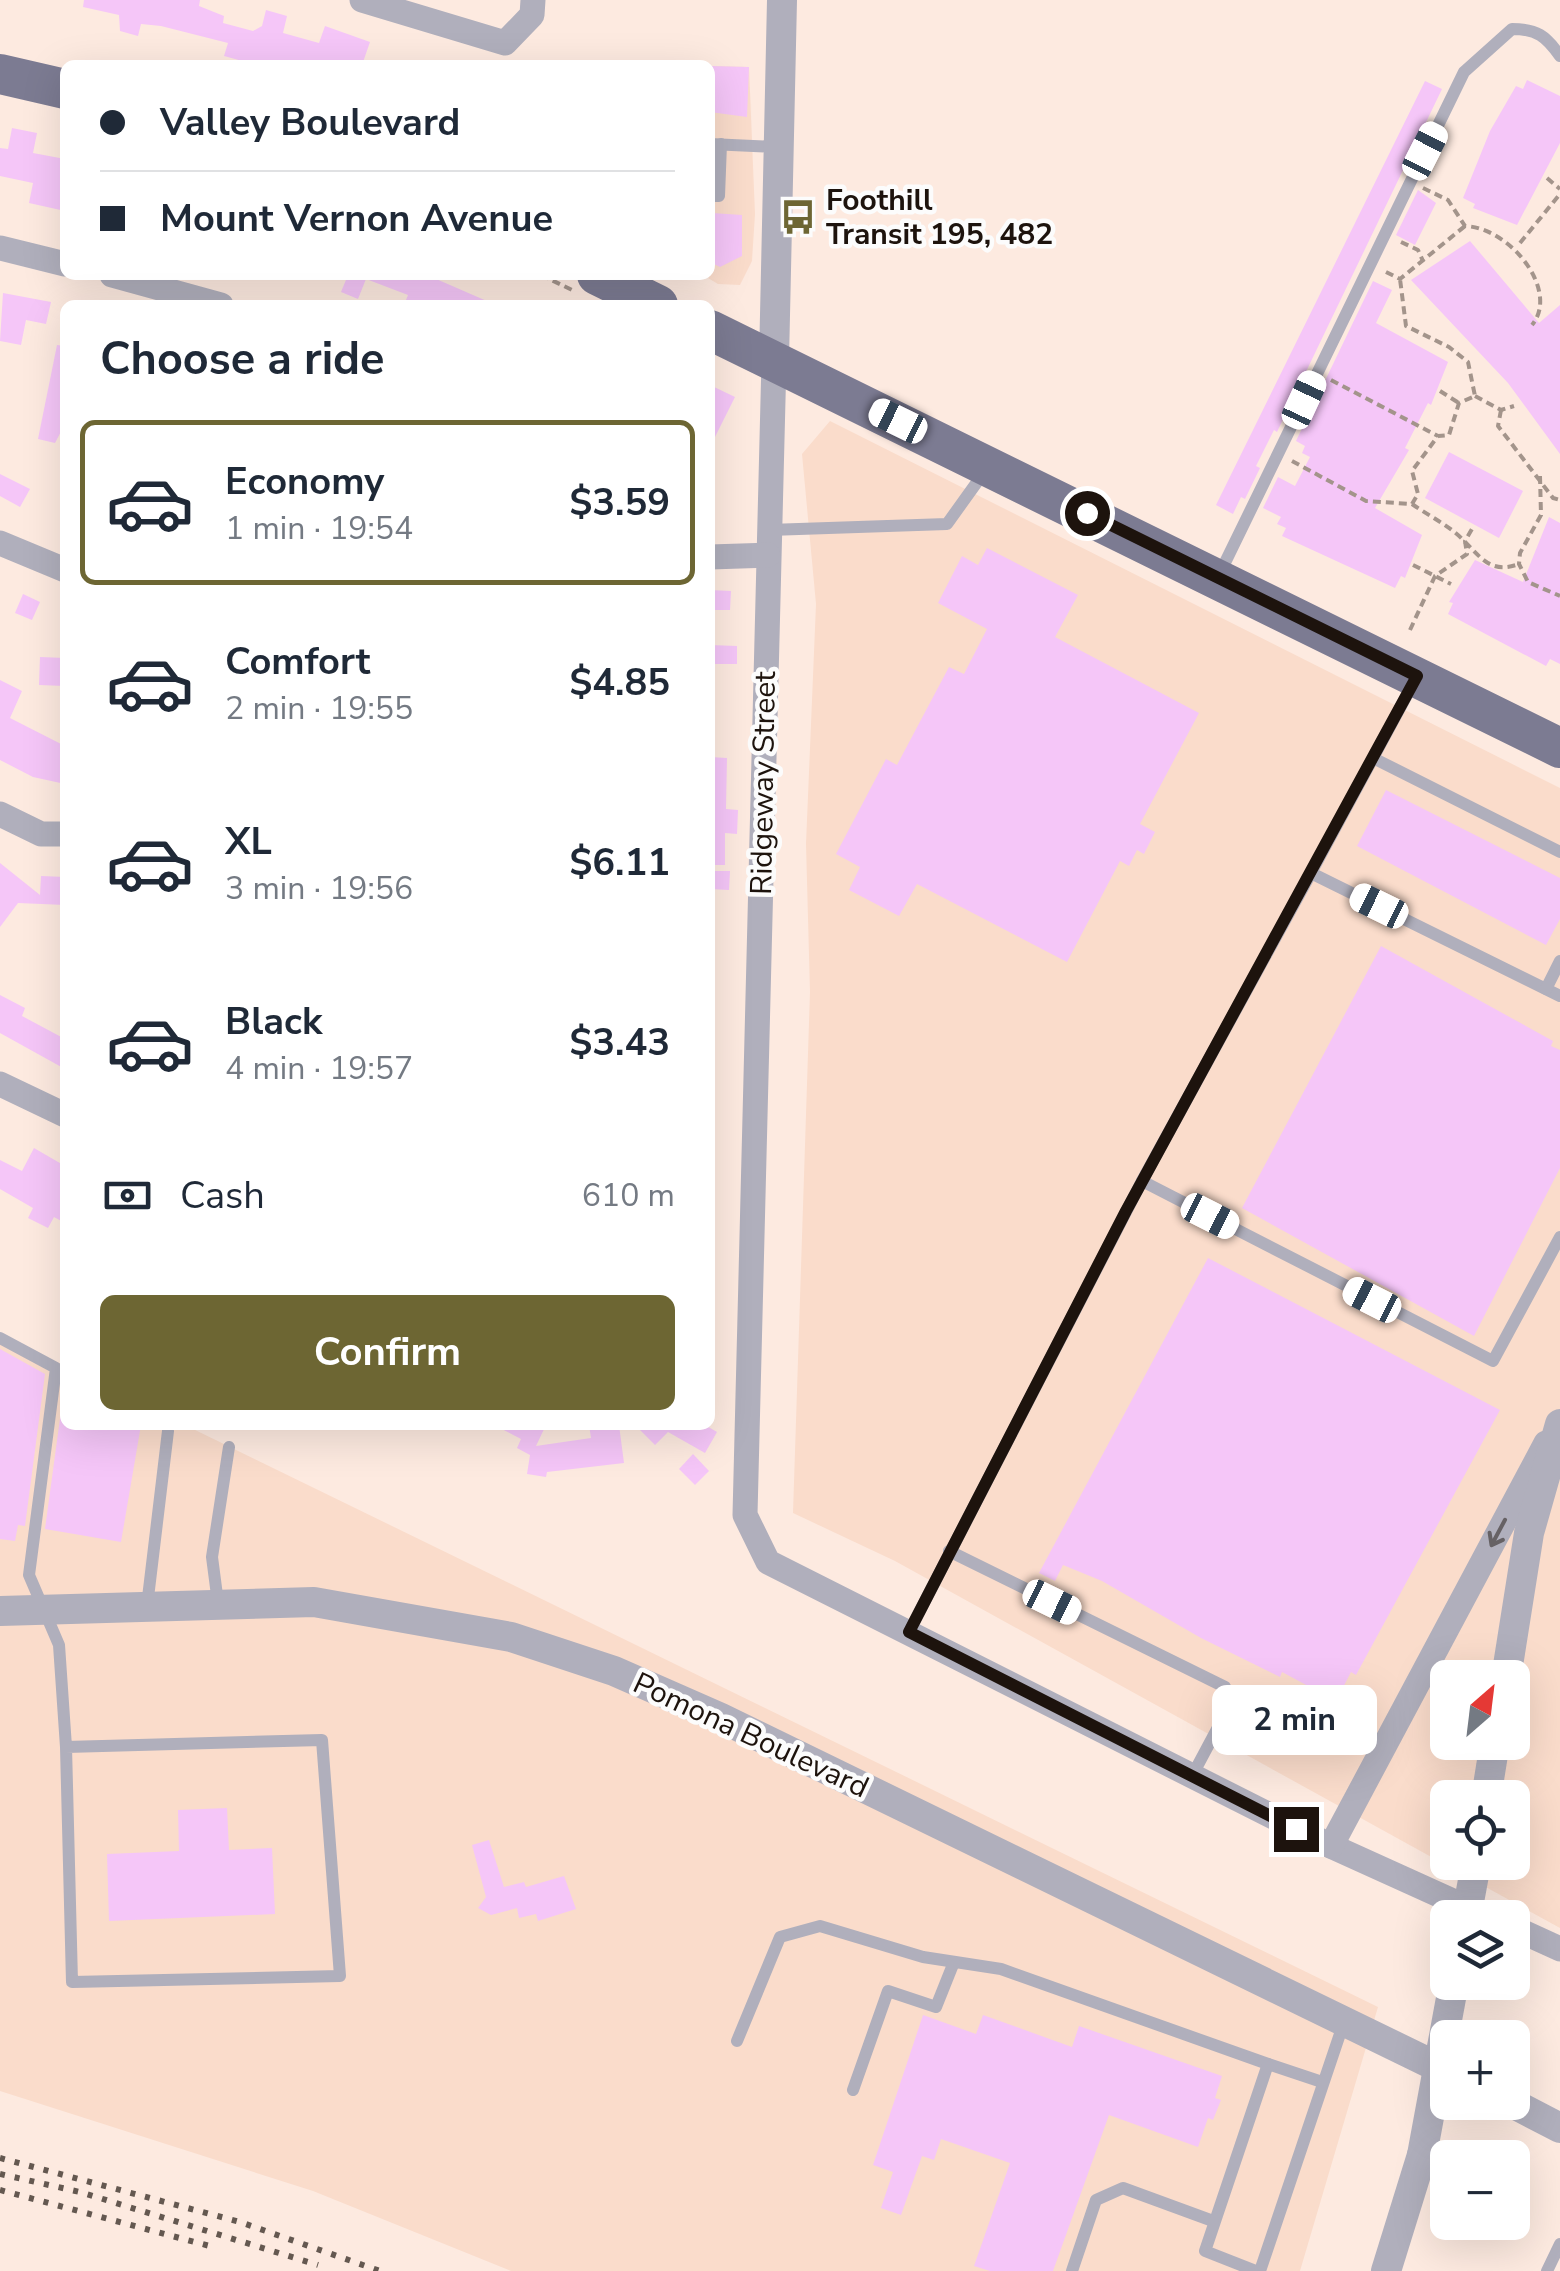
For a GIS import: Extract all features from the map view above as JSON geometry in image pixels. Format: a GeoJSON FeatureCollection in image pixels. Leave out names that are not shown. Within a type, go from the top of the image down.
{"type":"FeatureCollection","features":[{"type":"Feature","properties":{"kind":"main road"},"geometry":{"type":"LineString","coordinates":[[0,74],[60,88]]}},
{"type":"Feature","properties":{"kind":"main road"},"geometry":{"type":"LineString","coordinates":[[607,280],[648,300]]}},
{"type":"Feature","properties":{"kind":"main road"},"geometry":{"type":"LineString","coordinates":[[715,332],[1560,748]]}},
{"type":"Feature","properties":{"kind":"street"},"geometry":{"type":"LineString","coordinates":[[362,0],[505,42],[533,7]]}},
{"type":"Feature","properties":{"kind":"street","name":"Ridgeway Street"},"geometry":{"type":"LineString","coordinates":[[782,0],[745,1515],[768,1562],[909,1632]]}},
{"type":"Feature","properties":{"kind":"street"},"geometry":{"type":"LineString","coordinates":[[0,248],[60,263]]}},
{"type":"Feature","properties":{"kind":"street"},"geometry":{"type":"LineString","coordinates":[[127,280],[179,298]]}},
{"type":"Feature","properties":{"kind":"street"},"geometry":{"type":"LineString","coordinates":[[0,543],[60,568]]}},
{"type":"Feature","properties":{"kind":"street"},"geometry":{"type":"LineString","coordinates":[[715,557],[769,543]]}},
{"type":"Feature","properties":{"kind":"street"},"geometry":{"type":"LineString","coordinates":[[0,814],[40,834],[60,834]]}},
{"type":"Feature","properties":{"kind":"street"},"geometry":{"type":"LineString","coordinates":[[0,1084],[60,1113]]}},
{"type":"Feature","properties":{"kind":"street"},"geometry":{"type":"LineString","coordinates":[[1330,1846],[1560,1416]]}},
{"type":"Feature","properties":{"kind":"street"},"geometry":{"type":"LineString","coordinates":[[1509,1660],[1529,1532],[1560,1424]]}},
{"type":"Feature","properties":{"kind":"street","name":"Pomona Boulevard"},"geometry":{"type":"LineString","coordinates":[[0,1610],[314,1602],[511,1637],[614,1671],[721,1718],[1430,2063]]}},
{"type":"Feature","properties":{"kind":"street"},"geometry":{"type":"LineString","coordinates":[[909,1632],[1330,1846],[1450,1900]]}},
{"type":"Feature","properties":{"kind":"street"},"geometry":{"type":"LineString","coordinates":[[1530,1935],[1560,1948]]}},
{"type":"Feature","properties":{"kind":"street"},"geometry":{"type":"LineString","coordinates":[[1386,2271],[1422,2155],[1451,2000]]}},
{"type":"Feature","properties":{"kind":"street"},"geometry":{"type":"LineString","coordinates":[[1530,2112],[1560,2128]]}},
{"type":"Feature","properties":{"kind":"lane"},"geometry":{"type":"LineString","coordinates":[[1218,578],[1464,72],[1512,29],[1532,29],[1548,38],[1560,56]]}},
{"type":"Feature","properties":{"kind":"lane"},"geometry":{"type":"LineString","coordinates":[[715,196],[719,196],[716,144],[778,147]]}},
{"type":"Feature","properties":{"kind":"lane"},"geometry":{"type":"LineString","coordinates":[[769,543],[947,524],[989,464]]}},
{"type":"Feature","properties":{"kind":"lane"},"geometry":{"type":"LineString","coordinates":[[909,1632],[1142,1182],[1417,676]]}},
{"type":"Feature","properties":{"kind":"lane"},"geometry":{"type":"LineString","coordinates":[[1374,758],[1560,852]]}},
{"type":"Feature","properties":{"kind":"lane"},"geometry":{"type":"LineString","coordinates":[[1311,873],[1560,996]]}},
{"type":"Feature","properties":{"kind":"lane"},"geometry":{"type":"LineString","coordinates":[[1546,989],[1560,961]]}},
{"type":"Feature","properties":{"kind":"lane"},"geometry":{"type":"LineString","coordinates":[[1142,1182],[1493,1362],[1560,1238]]}},
{"type":"Feature","properties":{"kind":"lane"},"geometry":{"type":"LineString","coordinates":[[0,1338],[56,1368],[29,1575],[59,1646],[66,1747],[72,1982],[340,1976],[322,1740],[66,1747]]}},
{"type":"Feature","properties":{"kind":"lane"},"geometry":{"type":"LineString","coordinates":[[146,1606],[168,1431]]}},
{"type":"Feature","properties":{"kind":"lane"},"geometry":{"type":"LineString","coordinates":[[218,1604],[212,1558],[229,1448]]}},
{"type":"Feature","properties":{"kind":"lane"},"geometry":{"type":"LineString","coordinates":[[949,1551],[1225,1686],[1232,1701],[1192,1776]]}},
{"type":"Feature","properties":{"kind":"lane"},"geometry":{"type":"LineString","coordinates":[[737,2041],[780,1937],[820,1926],[954,1962],[1002,1969],[1322,2082]]}},
{"type":"Feature","properties":{"kind":"lane"},"geometry":{"type":"LineString","coordinates":[[853,2090],[888,1990],[936,2006],[954,1962]]}},
{"type":"Feature","properties":{"kind":"lane"},"geometry":{"type":"LineString","coordinates":[[1268,2064],[1204,2251],[1258,2271],[1344,2020]]}},
{"type":"Feature","properties":{"kind":"lane"},"geometry":{"type":"LineString","coordinates":[[1072,2271],[1096,2200],[1123,2188],[1213,2221]]}},
{"type":"Feature","properties":{"kind":"lane"},"geometry":{"type":"LineString","coordinates":[[1547,2271],[1560,2244]]}},
{"type":"Feature","properties":{"kind":"path"},"geometry":{"type":"LineString","coordinates":[[1520,243],[1560,192],[1547,178]]}},
{"type":"Feature","properties":{"kind":"path"},"geometry":{"type":"LineString","coordinates":[[1410,181],[1448,200],[1465,226]]}},
{"type":"Feature","properties":{"kind":"path"},"geometry":{"type":"LineString","coordinates":[[1400,279],[1465,226],[1484,226],[1520,243],[1531,256]]}},
{"type":"Feature","properties":{"kind":"path"},"geometry":{"type":"LineString","coordinates":[[1386,235],[1418,250],[1423,261]]}},
{"type":"Feature","properties":{"kind":"path"},"geometry":{"type":"LineString","coordinates":[[1373,264],[1400,279]]}},
{"type":"Feature","properties":{"kind":"path"},"geometry":{"type":"LineString","coordinates":[[1400,279],[1406,326],[1449,346],[1468,362],[1475,396]]}},
{"type":"Feature","properties":{"kind":"path"},"geometry":{"type":"LineString","coordinates":[[1532,325],[1543,319],[1550,305]]}},
{"type":"Feature","properties":{"kind":"path"},"geometry":{"type":"LineString","coordinates":[[1316,372],[1438,436],[1449,435],[1459,403],[1475,396]]}},
{"type":"Feature","properties":{"kind":"path"},"geometry":{"type":"LineString","coordinates":[[1440,391],[1459,403]]}},
{"type":"Feature","properties":{"kind":"path"},"geometry":{"type":"LineString","coordinates":[[1475,396],[1502,410],[1514,406]]}},
{"type":"Feature","properties":{"kind":"path"},"geometry":{"type":"LineString","coordinates":[[1502,410],[1498,426],[1540,476],[1553,498],[1560,500]]}},
{"type":"Feature","properties":{"kind":"path"},"geometry":{"type":"LineString","coordinates":[[1412,504],[1418,494],[1412,471],[1438,436]]}},
{"type":"Feature","properties":{"kind":"path"},"geometry":{"type":"LineString","coordinates":[[1278,453],[1366,501],[1412,504],[1465,541],[1476,558],[1492,566],[1519,564]]}},
{"type":"Feature","properties":{"kind":"path"},"geometry":{"type":"LineString","coordinates":[[1540,476],[1541,514],[1520,553],[1519,564],[1528,582],[1560,596]]}},
{"type":"Feature","properties":{"kind":"path"},"geometry":{"type":"LineString","coordinates":[[1410,630],[1435,576],[1467,554],[1465,541],[1472,530]]}},
{"type":"Feature","properties":{"kind":"path"},"geometry":{"type":"LineString","coordinates":[[1413,565],[1452,584]]}},
{"type":"Feature","properties":{"kind":"shaded area"},"geometry":{"type":"Polygon","coordinates":[[[715,66],[749,67],[755,214],[752,261],[740,285],[711,280],[715,280],[715,66]]]}},
{"type":"Feature","properties":{"kind":"shaded area"},"geometry":{"type":"Polygon","coordinates":[[[830,421],[1560,788],[1560,1928],[1530,1911],[1530,1900],[1509,1900],[1473,1880],[1530,1880],[1530,1780],[1430,1780],[1430,1856],[895,1561],[793,1513],[810,992],[806,844],[816,604],[802,454],[830,421]]]}},
{"type":"Feature","properties":{"kind":"shaded area"},"geometry":{"type":"Polygon","coordinates":[[[0,1335],[60,1364],[60,1430],[195,1430],[1378,2007],[1300,2271],[511,2271],[313,2191],[0,2091],[0,1335]]]}},
{"type":"Feature","properties":{"kind":"building"},"geometry":{"type":"Polygon","coordinates":[[[84,0],[200,0],[199,6],[224,16],[223,23],[253,31],[262,26],[266,10],[287,16],[283,33],[319,43],[325,26],[370,42],[364,60],[239,60],[224,56],[228,43],[141,24],[138,36],[120,31],[119,15],[83,7],[84,0]]]}},
{"type":"Feature","properties":{"kind":"building"},"geometry":{"type":"Polygon","coordinates":[[[715,66],[749,67],[747,117],[715,113],[715,66]]]}},
{"type":"Feature","properties":{"kind":"building"},"geometry":{"type":"Polygon","coordinates":[[[1527,80],[1560,96],[1560,143],[1517,225],[1473,208],[1475,204],[1463,198],[1490,131],[1516,86],[1523,89],[1527,80]]]}},
{"type":"Feature","properties":{"kind":"building"},"geometry":{"type":"Polygon","coordinates":[[[1425,81],[1442,89],[1277,432],[1274,430],[1256,466],[1260,468],[1245,499],[1241,497],[1233,514],[1216,505],[1425,81]]]}},
{"type":"Feature","properties":{"kind":"building"},"geometry":{"type":"Polygon","coordinates":[[[12,128],[37,133],[33,153],[60,158],[60,210],[29,203],[33,183],[0,176],[0,148],[8,149],[12,128]]]}},
{"type":"Feature","properties":{"kind":"building"},"geometry":{"type":"Polygon","coordinates":[[[1418,190],[1436,203],[1415,245],[1396,235],[1418,190]]]}},
{"type":"Feature","properties":{"kind":"building"},"geometry":{"type":"Polygon","coordinates":[[[715,213],[742,215],[742,256],[720,267],[715,264],[715,213]]]}},
{"type":"Feature","properties":{"kind":"building"},"geometry":{"type":"Polygon","coordinates":[[[1470,241],[1539,323],[1560,305],[1560,454],[1508,383],[1411,280],[1470,241]]]}},
{"type":"Feature","properties":{"kind":"building"},"geometry":{"type":"Polygon","coordinates":[[[346,280],[366,280],[358,299],[341,292],[346,280]]]}},
{"type":"Feature","properties":{"kind":"building"},"geometry":{"type":"Polygon","coordinates":[[[369,280],[438,280],[484,300],[406,300],[408,295],[369,280]]]}},
{"type":"Feature","properties":{"kind":"building"},"geometry":{"type":"Polygon","coordinates":[[[1373,281],[1392,290],[1376,323],[1448,362],[1431,405],[1428,403],[1405,448],[1409,450],[1375,508],[1422,535],[1405,578],[1401,576],[1395,588],[1282,536],[1286,528],[1277,524],[1281,517],[1263,508],[1278,477],[1295,486],[1310,457],[1302,453],[1305,446],[1296,441],[1373,281]]]}},
{"type":"Feature","properties":{"kind":"building"},"geometry":{"type":"Polygon","coordinates":[[[3,293],[51,302],[46,324],[26,320],[21,345],[0,341],[3,293]]]}},
{"type":"Feature","properties":{"kind":"building"},"geometry":{"type":"Polygon","coordinates":[[[57,345],[60,345],[60,434],[55,443],[38,439],[57,345]]]}},
{"type":"Feature","properties":{"kind":"building"},"geometry":{"type":"Polygon","coordinates":[[[715,387],[735,397],[715,437],[715,387]]]}},
{"type":"Feature","properties":{"kind":"building"},"geometry":{"type":"Polygon","coordinates":[[[1449,452],[1523,491],[1499,538],[1425,498],[1449,452]]]}},
{"type":"Feature","properties":{"kind":"building"},"geometry":{"type":"Polygon","coordinates":[[[0,474],[30,489],[20,507],[0,496],[0,474]]]}},
{"type":"Feature","properties":{"kind":"building"},"geometry":{"type":"Polygon","coordinates":[[[1549,517],[1560,523],[1560,664],[1550,659],[1546,666],[1448,614],[1453,603],[1449,602],[1475,560],[1523,582],[1549,517]]]}},
{"type":"Feature","properties":{"kind":"building"},"geometry":{"type":"Polygon","coordinates":[[[987,548],[1078,595],[1055,637],[1199,713],[1140,824],[1155,832],[1144,854],[1137,850],[1129,866],[1120,861],[1067,962],[917,884],[899,916],[849,890],[860,867],[836,854],[886,759],[897,765],[949,667],[964,674],[987,629],[938,603],[962,556],[978,565],[987,548]]]}},
{"type":"Feature","properties":{"kind":"building"},"geometry":{"type":"Polygon","coordinates":[[[715,590],[731,591],[730,610],[715,610],[715,590]]]}},
{"type":"Feature","properties":{"kind":"building"},"geometry":{"type":"Polygon","coordinates":[[[23,594],[40,602],[32,620],[15,613],[23,594]]]}},
{"type":"Feature","properties":{"kind":"building"},"geometry":{"type":"Polygon","coordinates":[[[715,645],[737,646],[737,664],[715,664],[715,645]]]}},
{"type":"Feature","properties":{"kind":"building"},"geometry":{"type":"Polygon","coordinates":[[[40,657],[60,658],[60,686],[39,685],[40,657]]]}},
{"type":"Feature","properties":{"kind":"building"},"geometry":{"type":"Polygon","coordinates":[[[0,680],[22,691],[10,718],[60,743],[60,783],[33,777],[0,760],[0,680]]]}},
{"type":"Feature","properties":{"kind":"building"},"geometry":{"type":"Polygon","coordinates":[[[715,757],[727,758],[726,809],[738,810],[737,834],[725,833],[725,865],[715,865],[715,757]]]}},
{"type":"Feature","properties":{"kind":"building"},"geometry":{"type":"Polygon","coordinates":[[[1386,790],[1560,878],[1560,919],[1546,945],[1357,846],[1386,790]]]}},
{"type":"Feature","properties":{"kind":"building"},"geometry":{"type":"Polygon","coordinates":[[[0,863],[40,895],[41,876],[60,877],[60,905],[18,903],[0,927],[0,863]]]}},
{"type":"Feature","properties":{"kind":"building"},"geometry":{"type":"Polygon","coordinates":[[[715,871],[730,871],[729,890],[715,889],[715,871]]]}},
{"type":"Feature","properties":{"kind":"building"},"geometry":{"type":"Polygon","coordinates":[[[1381,946],[1553,1041],[1551,1046],[1560,1050],[1560,1168],[1474,1336],[1242,1208],[1381,946]]]}},
{"type":"Feature","properties":{"kind":"building"},"geometry":{"type":"Polygon","coordinates":[[[0,995],[25,1008],[22,1016],[60,1036],[60,1066],[0,1033],[0,995]]]}},
{"type":"Feature","properties":{"kind":"building"},"geometry":{"type":"Polygon","coordinates":[[[34,1148],[60,1163],[60,1220],[54,1217],[48,1228],[28,1218],[33,1208],[0,1189],[0,1160],[22,1171],[34,1148]]]}},
{"type":"Feature","properties":{"kind":"building"},"geometry":{"type":"Polygon","coordinates":[[[1208,1258],[1500,1410],[1356,1675],[1351,1672],[1336,1701],[1282,1672],[1280,1677],[1201,1638],[1102,1581],[1063,1565],[1055,1581],[1039,1573],[1208,1258]]]}},
{"type":"Feature","properties":{"kind":"building"},"geometry":{"type":"Polygon","coordinates":[[[0,1349],[45,1374],[25,1526],[18,1525],[15,1541],[0,1539],[0,1349]]]}},
{"type":"Feature","properties":{"kind":"building"},"geometry":{"type":"Polygon","coordinates":[[[60,1419],[60,1430],[140,1430],[121,1542],[45,1529],[60,1419]]]}},
{"type":"Feature","properties":{"kind":"building"},"geometry":{"type":"Polygon","coordinates":[[[504,1430],[544,1430],[536,1446],[591,1438],[590,1430],[620,1430],[624,1463],[547,1472],[546,1477],[527,1474],[530,1455],[517,1448],[521,1439],[504,1430]]]}},
{"type":"Feature","properties":{"kind":"building"},"geometry":{"type":"Polygon","coordinates":[[[640,1430],[717,1432],[705,1453],[668,1432],[655,1445],[640,1430]]]}},
{"type":"Feature","properties":{"kind":"building"},"geometry":{"type":"Polygon","coordinates":[[[693,1454],[709,1471],[695,1485],[679,1469],[693,1454]]]}},
{"type":"Feature","properties":{"kind":"building"},"geometry":{"type":"Polygon","coordinates":[[[227,1808],[229,1850],[272,1848],[275,1914],[109,1921],[107,1854],[179,1851],[178,1810],[227,1808]]]}},
{"type":"Feature","properties":{"kind":"building"},"geometry":{"type":"Polygon","coordinates":[[[489,1840],[504,1887],[524,1882],[526,1887],[564,1876],[576,1909],[538,1921],[536,1914],[519,1918],[517,1908],[491,1915],[478,1908],[486,1897],[472,1845],[489,1840]]]}},
{"type":"Feature","properties":{"kind":"building"},"geometry":{"type":"Polygon","coordinates":[[[923,2015],[976,2034],[983,2015],[1072,2047],[1079,2026],[1222,2076],[1215,2098],[1221,2100],[1213,2120],[1208,2118],[1198,2147],[1109,2115],[1053,2271],[990,2271],[974,2266],[1010,2163],[941,2139],[934,2160],[922,2156],[901,2215],[881,2208],[893,2172],[873,2165],[923,2015]]]}},
{"type":"Feature","properties":{"kind":"railway"},"geometry":{"type":"LineString","coordinates":[[0,2158],[240,2222],[380,2271]]}},
{"type":"Feature","properties":{"kind":"railway"},"geometry":{"type":"LineString","coordinates":[[0,2174],[80,2192],[318,2265]]}},
{"type":"Feature","properties":{"kind":"railway"},"geometry":{"type":"LineString","coordinates":[[0,2190],[217,2248]]}},
{"type":"Feature","properties":{"kind":"place","name":"Foothill Transit 195, 482"},"geometry":{"type":"Point","coordinates":[798,217]}},
{"type":"Feature","properties":{"kind":"route"},"geometry":{"type":"LineString","coordinates":[[1087,513],[1417,676],[1126,1211],[909,1632],[1296,1829]]}}]}
